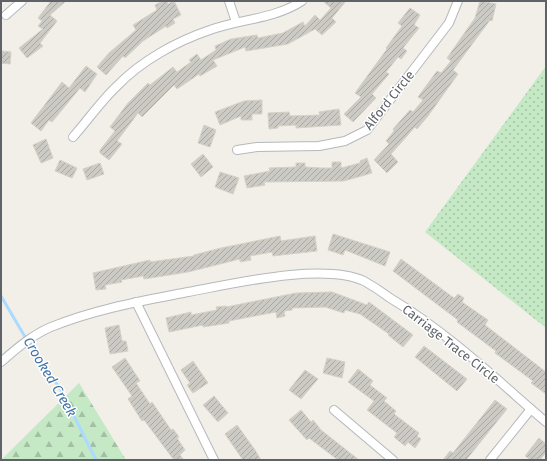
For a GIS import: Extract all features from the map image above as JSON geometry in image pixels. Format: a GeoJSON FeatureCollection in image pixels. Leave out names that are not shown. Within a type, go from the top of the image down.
{"type":"FeatureCollection","features":[{"type":"Feature","properties":{"kind":"street"},"geometry":{"type":"LineString","coordinates":[[6,15],[22,1]]}},
{"type":"Feature","properties":{"kind":"street"},"geometry":{"type":"LineString","coordinates":[[229,1],[236,22]]}},
{"type":"Feature","properties":{"kind":"street"},"geometry":{"type":"LineString","coordinates":[[73,137],[117,85],[143,64],[190,38],[236,22],[280,13],[302,1]]}},
{"type":"Feature","properties":{"kind":"street","name":"Alford Circle"},"geometry":{"type":"LineString","coordinates":[[238,150],[256,147],[320,146],[345,141],[367,130],[449,23],[458,1]]}},
{"type":"Feature","properties":{"kind":"street","name":"Carriage Trace Circle"},"geometry":{"type":"LineString","coordinates":[[1,362],[18,346],[49,328],[81,316],[136,302],[252,280],[304,274],[332,274],[363,281],[416,314],[546,422]]}},
{"type":"Feature","properties":{"kind":"street"},"geometry":{"type":"LineString","coordinates":[[136,302],[214,460]]}},
{"type":"Feature","properties":{"kind":"street"},"geometry":{"type":"LineString","coordinates":[[334,410],[393,460]]}},
{"type":"Feature","properties":{"kind":"street"},"geometry":{"type":"LineString","coordinates":[[490,460],[531,410]]}},
{"type":"Feature","properties":{"kind":"green space"},"geometry":{"type":"Polygon","coordinates":[[[546,66],[546,328],[425,232],[546,66]]]}},
{"type":"Feature","properties":{"kind":"green space"},"geometry":{"type":"Polygon","coordinates":[[[79,383],[126,460],[1,460],[79,383]]]}},
{"type":"Feature","properties":{"kind":"building"},"geometry":{"type":"Polygon","coordinates":[[[51,1],[66,1],[50,15],[57,21],[40,43],[43,46],[27,58],[19,48],[43,29],[38,26],[42,21],[38,18],[51,1]]]}},
{"type":"Feature","properties":{"kind":"building"},"geometry":{"type":"Polygon","coordinates":[[[163,1],[167,1],[168,4],[174,1],[181,15],[173,19],[175,23],[167,28],[166,26],[143,41],[125,58],[123,56],[106,75],[97,67],[109,53],[136,30],[133,25],[157,10],[155,5],[163,1]]]}},
{"type":"Feature","properties":{"kind":"building"},"geometry":{"type":"Polygon","coordinates":[[[323,1],[346,1],[332,18],[336,22],[322,35],[315,29],[288,44],[246,51],[245,47],[213,60],[217,66],[200,76],[199,74],[177,89],[174,85],[142,117],[138,113],[117,141],[122,144],[109,160],[100,153],[100,150],[115,131],[110,127],[128,103],[148,83],[150,85],[173,67],[177,72],[191,62],[189,60],[197,54],[201,60],[216,50],[215,46],[231,39],[257,35],[258,38],[283,33],[303,22],[305,26],[315,15],[320,20],[331,8],[323,1]]]}},
{"type":"Feature","properties":{"kind":"building"},"geometry":{"type":"Polygon","coordinates":[[[480,1],[496,4],[492,21],[490,20],[453,70],[458,74],[428,116],[417,129],[415,127],[391,154],[398,162],[387,173],[374,160],[389,144],[386,141],[394,131],[393,129],[410,110],[413,112],[423,100],[418,97],[437,71],[441,73],[451,61],[447,58],[475,18],[480,1]]]}},
{"type":"Feature","properties":{"kind":"building"},"geometry":{"type":"Polygon","coordinates":[[[410,8],[420,15],[414,25],[419,28],[403,48],[407,51],[401,59],[398,57],[386,72],[389,74],[372,94],[376,98],[353,122],[344,114],[361,97],[355,93],[402,26],[398,23],[410,8]]]}},
{"type":"Feature","properties":{"kind":"building"},"geometry":{"type":"Polygon","coordinates":[[[1,51],[11,52],[10,64],[1,63],[1,51]]]}},
{"type":"Feature","properties":{"kind":"building"},"geometry":{"type":"Polygon","coordinates":[[[86,66],[97,74],[85,92],[80,88],[52,122],[49,120],[41,131],[31,123],[62,82],[69,88],[86,66]]]}},
{"type":"Feature","properties":{"kind":"building"},"geometry":{"type":"Polygon","coordinates":[[[262,100],[262,114],[252,114],[252,120],[241,120],[241,116],[220,125],[215,112],[244,101],[262,100]]]}},
{"type":"Feature","properties":{"kind":"building"},"geometry":{"type":"Polygon","coordinates":[[[339,109],[341,125],[296,128],[296,125],[278,126],[278,128],[269,129],[268,113],[289,112],[290,116],[320,115],[319,112],[339,109]]]}},
{"type":"Feature","properties":{"kind":"building"},"geometry":{"type":"Polygon","coordinates":[[[204,125],[216,130],[210,147],[198,143],[204,125]]]}},
{"type":"Feature","properties":{"kind":"building"},"geometry":{"type":"Polygon","coordinates":[[[46,139],[53,158],[41,163],[33,145],[46,139]]]}},
{"type":"Feature","properties":{"kind":"building"},"geometry":{"type":"Polygon","coordinates":[[[203,154],[213,167],[201,177],[191,164],[203,154]]]}},
{"type":"Feature","properties":{"kind":"building"},"geometry":{"type":"Polygon","coordinates":[[[367,158],[372,173],[344,181],[264,182],[265,185],[247,188],[244,176],[270,171],[269,168],[296,167],[296,163],[305,163],[305,167],[332,168],[332,162],[341,162],[341,168],[360,163],[360,161],[367,158]]]}},
{"type":"Feature","properties":{"kind":"building"},"geometry":{"type":"Polygon","coordinates":[[[60,160],[77,168],[72,178],[55,171],[60,160]]]}},
{"type":"Feature","properties":{"kind":"building"},"geometry":{"type":"Polygon","coordinates":[[[100,163],[104,174],[87,180],[83,169],[100,163]]]}},
{"type":"Feature","properties":{"kind":"building"},"geometry":{"type":"Polygon","coordinates":[[[220,172],[239,178],[233,194],[215,187],[220,172]]]}},
{"type":"Feature","properties":{"kind":"building"},"geometry":{"type":"Polygon","coordinates":[[[333,234],[390,252],[385,266],[345,250],[343,255],[328,250],[333,234]]]}},
{"type":"Feature","properties":{"kind":"building"},"geometry":{"type":"Polygon","coordinates":[[[280,236],[281,241],[315,236],[317,251],[273,256],[272,252],[250,256],[251,260],[240,262],[240,259],[188,272],[144,279],[143,276],[121,280],[122,282],[105,285],[106,289],[96,290],[93,273],[150,260],[150,262],[194,256],[221,248],[280,236]]]}},
{"type":"Feature","properties":{"kind":"building"},"geometry":{"type":"Polygon","coordinates":[[[401,259],[454,298],[458,294],[464,298],[462,302],[488,320],[485,325],[546,372],[546,394],[531,383],[533,381],[495,353],[496,351],[457,322],[458,320],[393,271],[401,259]]]}},
{"type":"Feature","properties":{"kind":"building"},"geometry":{"type":"Polygon","coordinates":[[[332,292],[367,305],[369,302],[413,335],[403,347],[388,335],[389,334],[360,314],[345,310],[344,313],[325,307],[292,308],[292,310],[284,311],[285,316],[277,318],[276,312],[229,321],[229,323],[203,327],[203,325],[169,332],[166,318],[191,312],[191,315],[217,310],[216,307],[226,307],[296,293],[332,292]]]}},
{"type":"Feature","properties":{"kind":"building"},"geometry":{"type":"Polygon","coordinates":[[[119,325],[122,341],[126,341],[128,351],[110,354],[105,328],[119,325]]]}},
{"type":"Feature","properties":{"kind":"building"},"geometry":{"type":"Polygon","coordinates":[[[424,346],[467,379],[457,391],[415,357],[424,346]]]}},
{"type":"Feature","properties":{"kind":"building"},"geometry":{"type":"Polygon","coordinates":[[[125,358],[140,381],[136,383],[150,404],[152,402],[171,430],[173,429],[179,437],[177,438],[185,450],[180,455],[184,460],[174,460],[144,420],[142,421],[128,399],[132,396],[112,367],[125,358]]]}},
{"type":"Feature","properties":{"kind":"building"},"geometry":{"type":"Polygon","coordinates":[[[327,358],[345,362],[342,378],[323,373],[327,358]]]}},
{"type":"Feature","properties":{"kind":"building"},"geometry":{"type":"Polygon","coordinates":[[[193,361],[208,383],[193,393],[187,385],[190,383],[181,370],[193,361]]]}},
{"type":"Feature","properties":{"kind":"building"},"geometry":{"type":"Polygon","coordinates":[[[358,369],[373,381],[370,385],[387,398],[384,401],[396,411],[394,414],[419,433],[417,436],[421,439],[415,448],[408,442],[405,446],[394,437],[397,433],[367,410],[374,401],[348,382],[358,369]]]}},
{"type":"Feature","properties":{"kind":"building"},"geometry":{"type":"Polygon","coordinates":[[[305,370],[318,379],[301,399],[289,390],[305,370]]]}},
{"type":"Feature","properties":{"kind":"building"},"geometry":{"type":"Polygon","coordinates":[[[214,396],[228,413],[218,422],[203,405],[214,396]]]}},
{"type":"Feature","properties":{"kind":"building"},"geometry":{"type":"Polygon","coordinates":[[[495,400],[507,409],[466,460],[443,460],[450,451],[453,453],[495,400]]]}},
{"type":"Feature","properties":{"kind":"building"},"geometry":{"type":"Polygon","coordinates":[[[301,410],[311,422],[313,420],[321,430],[359,460],[338,460],[309,438],[307,440],[289,420],[301,410]]]}},
{"type":"Feature","properties":{"kind":"building"},"geometry":{"type":"Polygon","coordinates":[[[237,425],[261,460],[243,460],[225,434],[237,425]]]}},
{"type":"Feature","properties":{"kind":"building"},"geometry":{"type":"Polygon","coordinates":[[[539,438],[546,444],[546,452],[540,460],[531,460],[525,456],[539,438]]]}},
{"type":"Feature","properties":{"kind":"waterway","name":"Crooked Creek"},"geometry":{"type":"LineString","coordinates":[[1,296],[28,342],[61,390],[96,460]]}}]}
